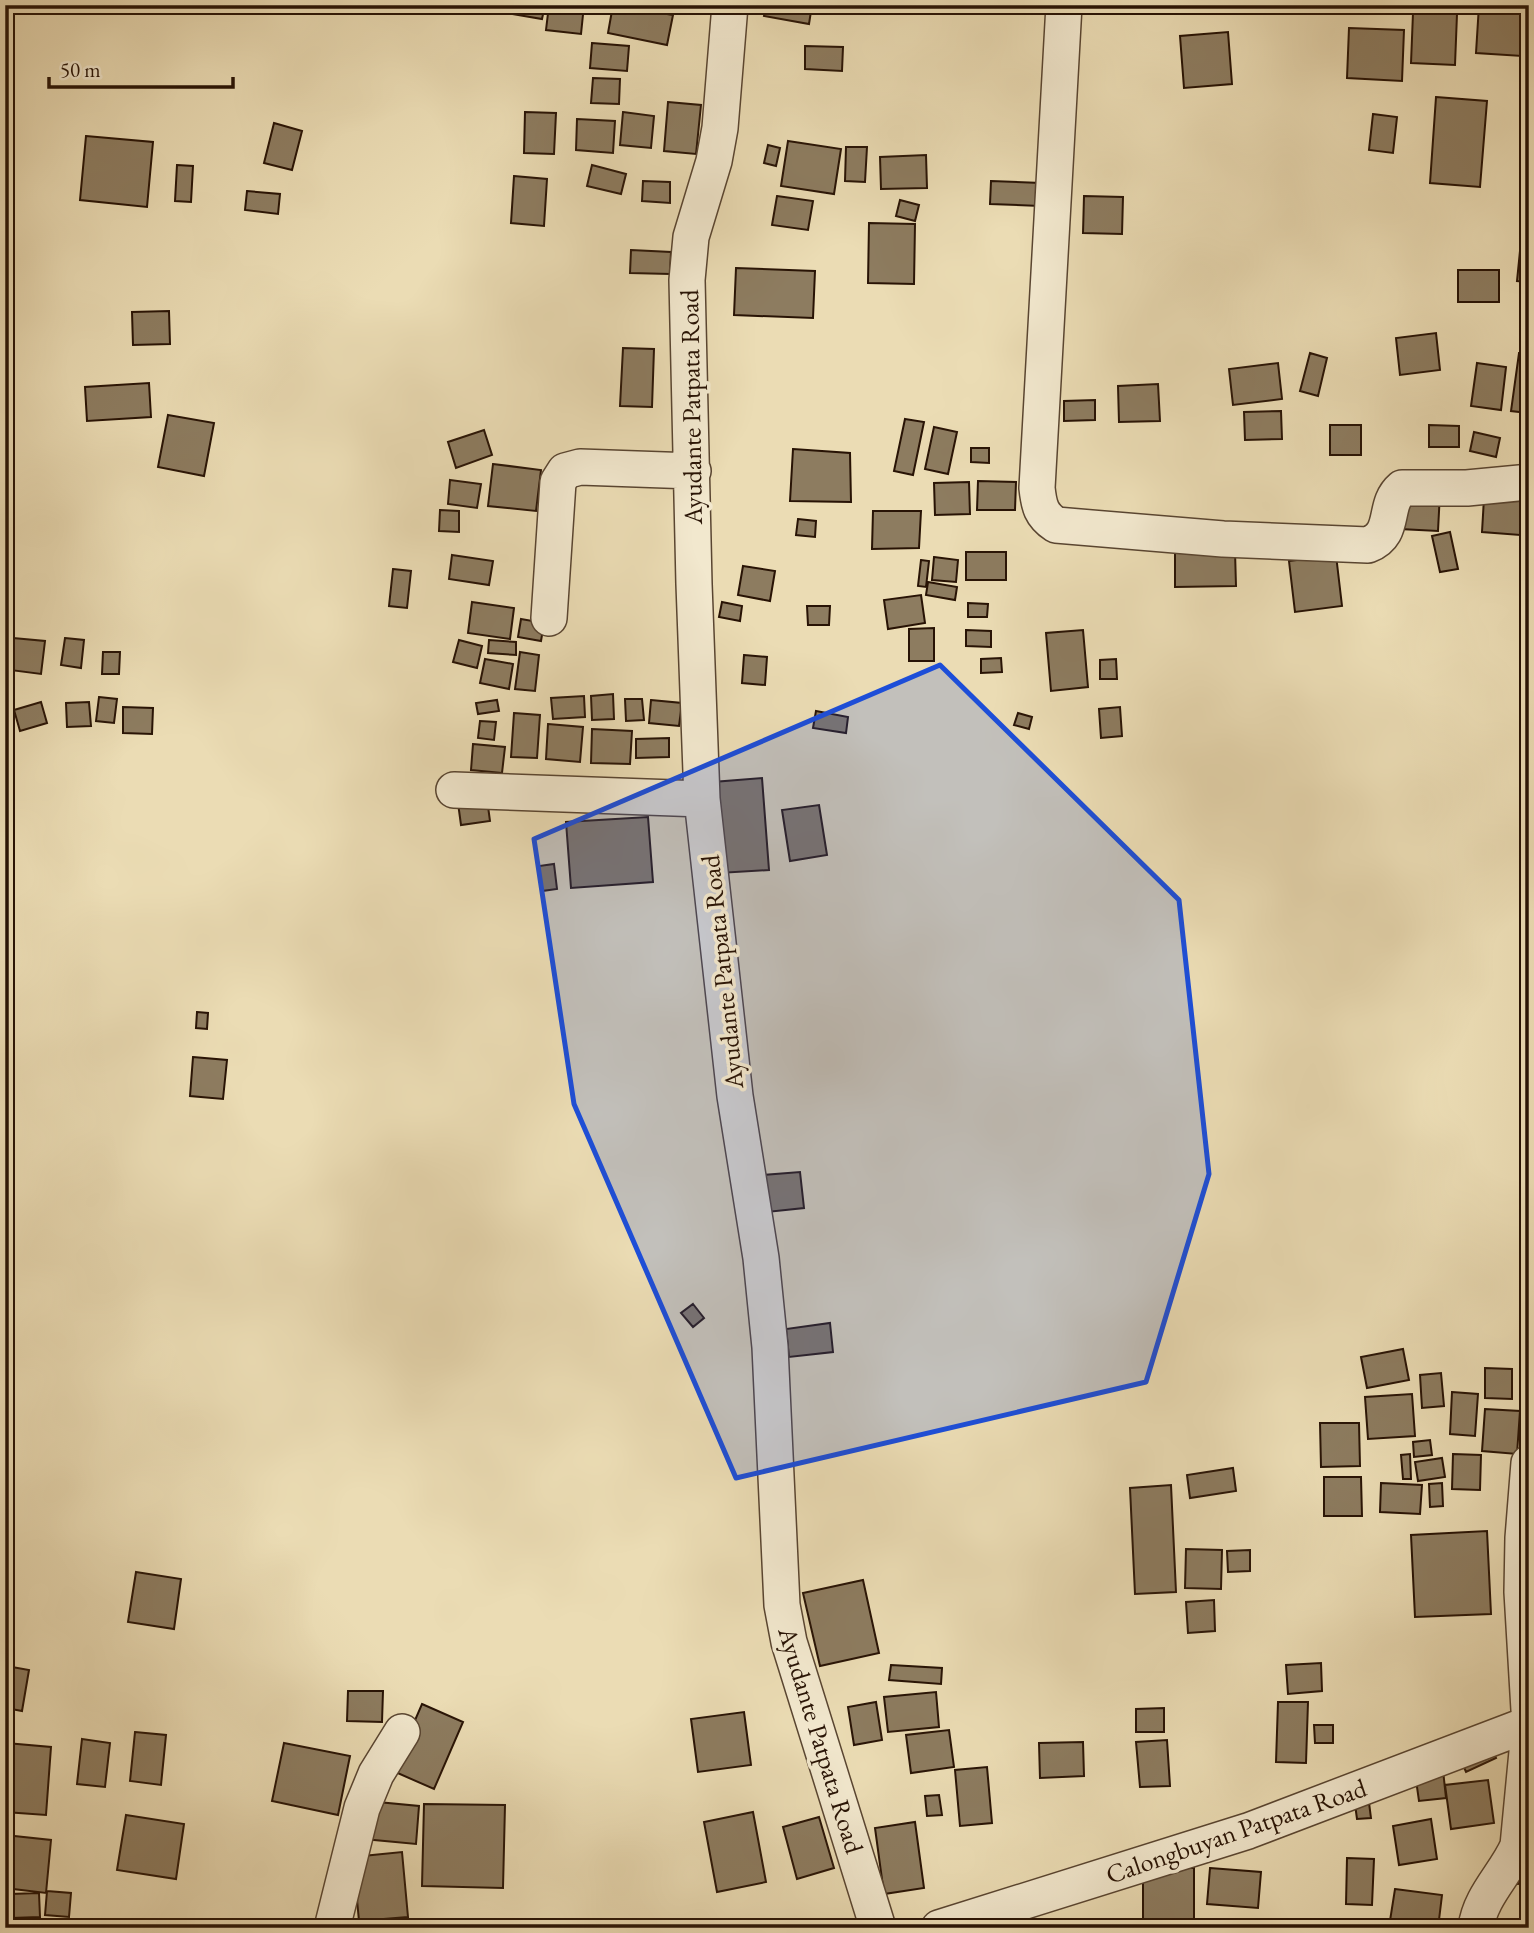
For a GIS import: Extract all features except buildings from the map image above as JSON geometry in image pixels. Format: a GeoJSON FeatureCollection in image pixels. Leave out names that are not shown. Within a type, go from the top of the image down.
{"type":"FeatureCollection","features":[{"type":"Feature","properties":{"kind":"street","name":"Ayudante Patpata Road"},"geometry":{"type":"LineString","coordinates":[[730,5],[720,128],[714,161],[691,237],[687,281],[702,799],[735,1096],[761,1258],[782,1605],[789,1642],[878,1928]]}},
{"type":"Feature","properties":{"kind":"street"},"geometry":{"type":"LineString","coordinates":[[1064,5],[1037,488],[1040,509],[1046,519],[1056,525],[1195,537],[1367,545],[1378,541],[1385,532],[1394,499],[1402,488],[1467,488],[1529,482]]}},
{"type":"Feature","properties":{"kind":"street"},"geometry":{"type":"LineString","coordinates":[[549,618],[558,482],[565,471],[580,467],[693,471]]}},
{"type":"Feature","properties":{"kind":"street"},"geometry":{"type":"LineString","coordinates":[[454,790],[702,799]]}},
{"type":"Feature","properties":{"kind":"street"},"geometry":{"type":"LineString","coordinates":[[1529,1462],[1522,1592],[1529,1710]]}},
{"type":"Feature","properties":{"kind":"street","name":"Calongbuyan Patpata Road"},"geometry":{"type":"LineString","coordinates":[[939,1928],[1248,1831],[1529,1724]]}},
{"type":"Feature","properties":{"kind":"street"},"geometry":{"type":"LineString","coordinates":[[1476,1928],[1484,1900],[1518,1846],[1529,1731]]}},
{"type":"Feature","properties":{"kind":"street"},"geometry":{"type":"LineString","coordinates":[[332,1928],[362,1808],[376,1774],[401,1732]]}},
{"type":"Feature","properties":{"kind":"highlighted area"},"geometry":{"type":"Polygon","coordinates":[[[940,665],[1179,900],[1209,1174],[1146,1382],[736,1478],[574,1104],[534,839],[940,665]]]}}]}
